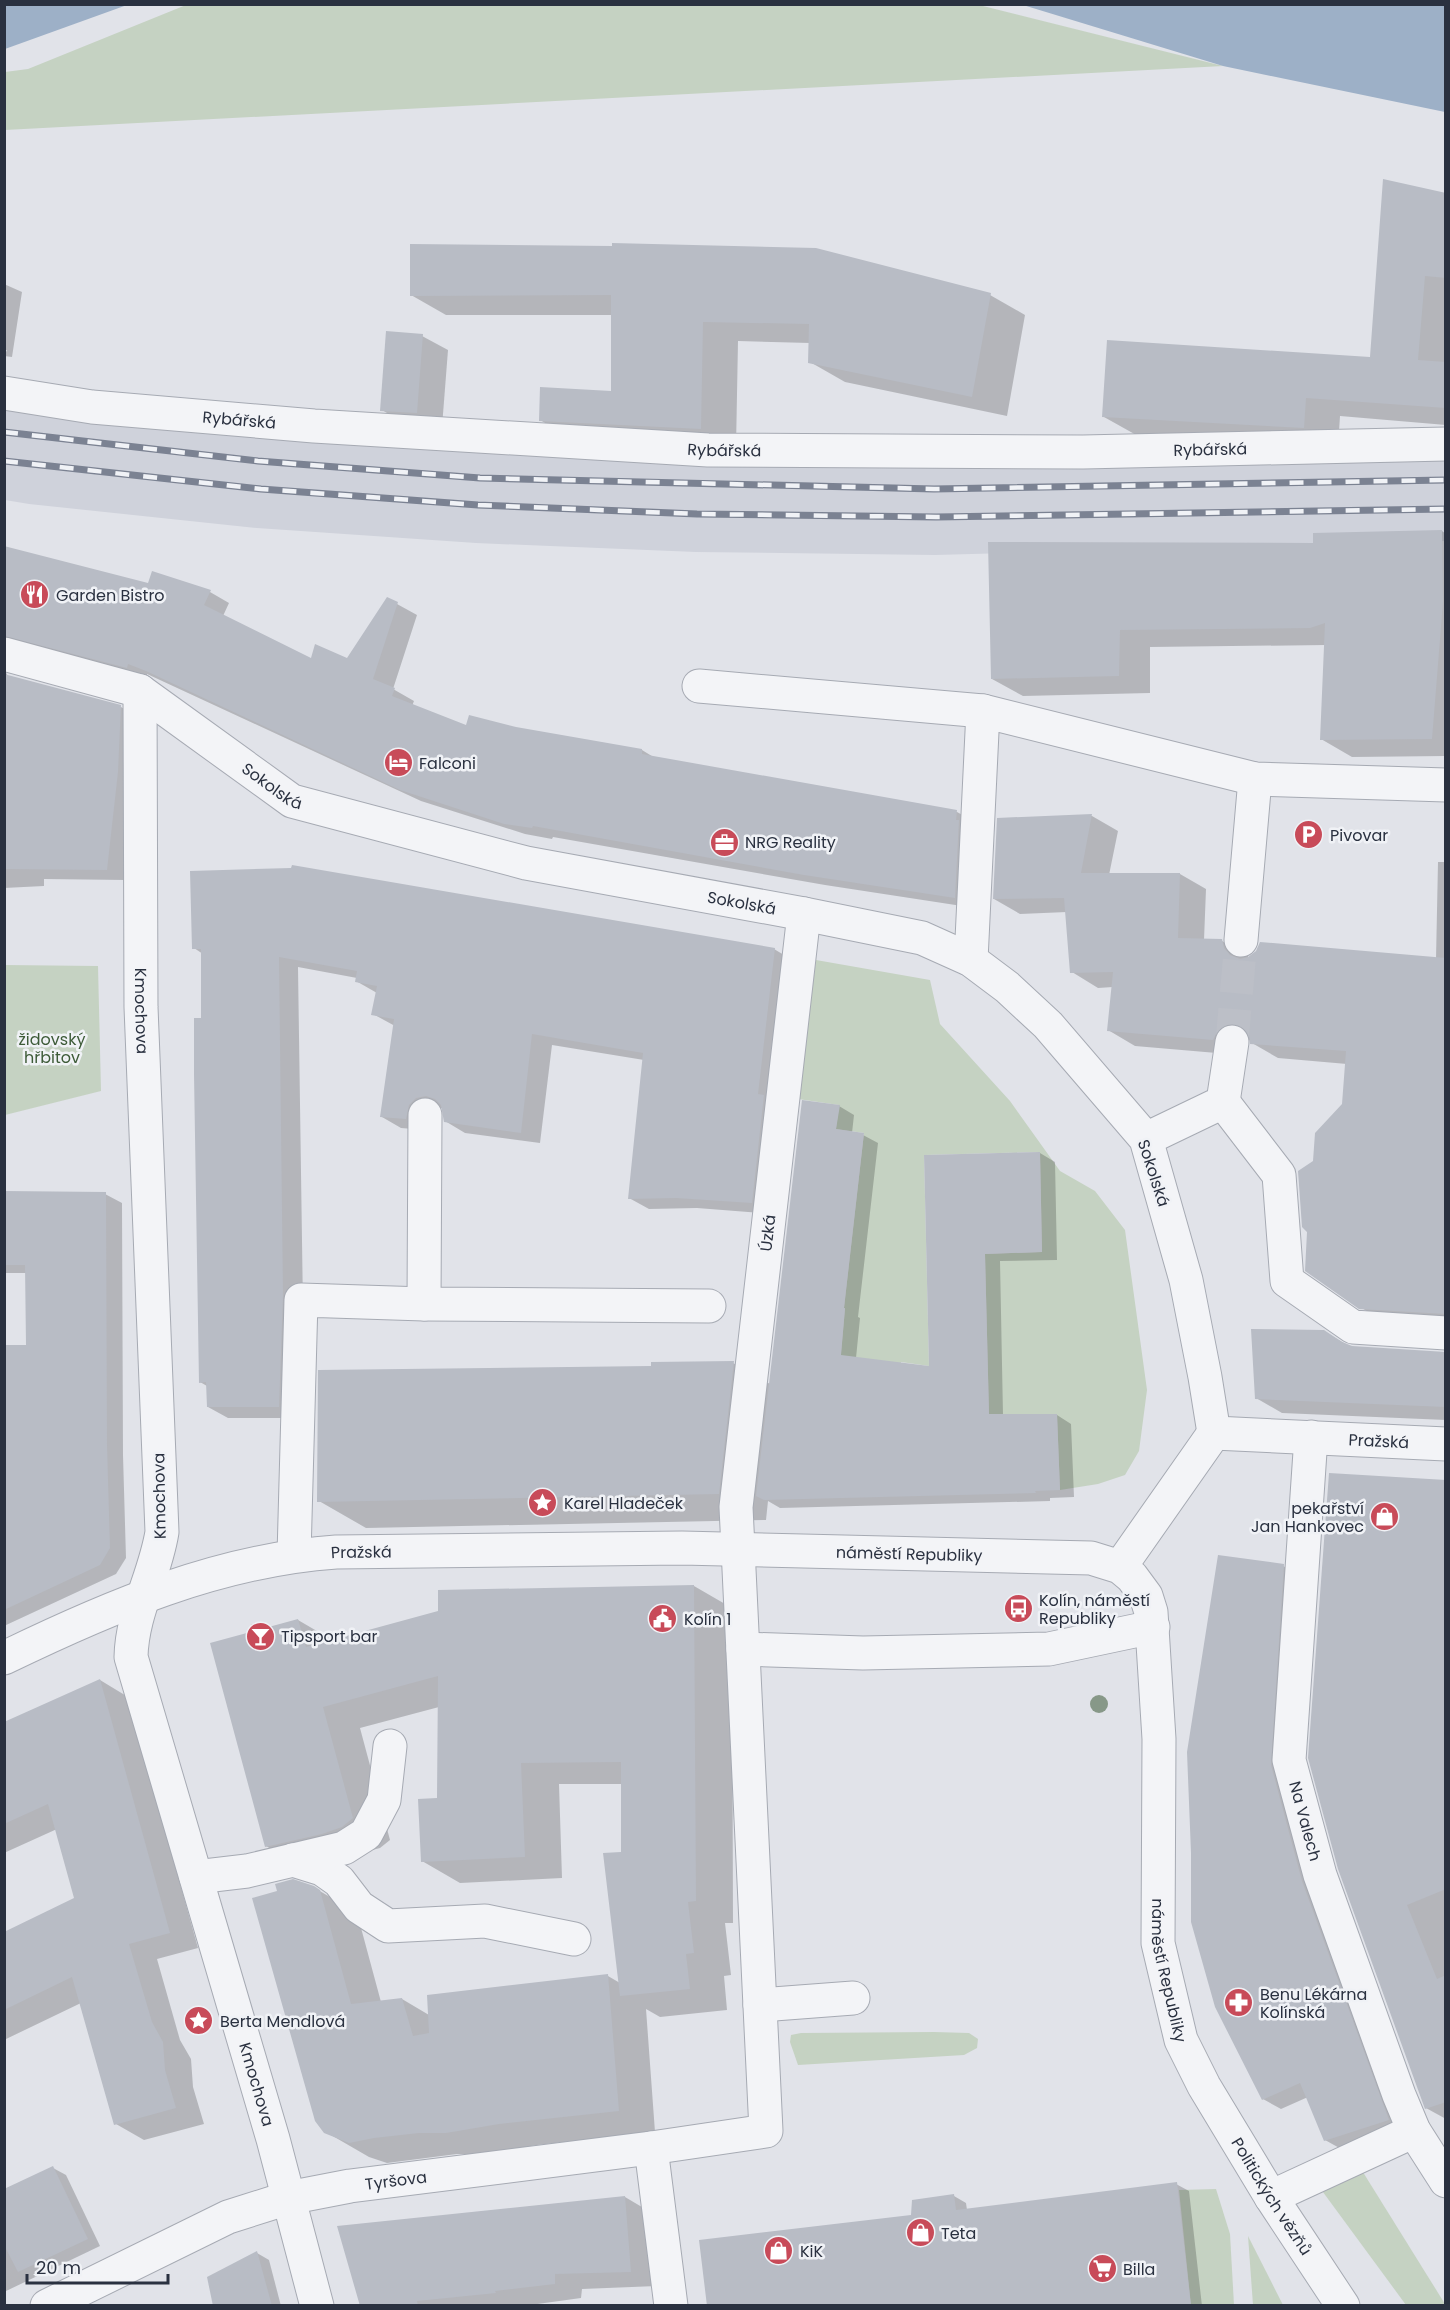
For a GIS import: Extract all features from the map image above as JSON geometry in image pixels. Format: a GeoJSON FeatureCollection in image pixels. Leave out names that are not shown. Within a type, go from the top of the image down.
{"type":"FeatureCollection","features":[{"type":"Feature","properties":{"kind":"street","name":"Rybářská"},"geometry":{"type":"LineString","coordinates":[[4,393],[92,407],[314,426],[708,450],[1083,452],[1446,444]]}},
{"type":"Feature","properties":{"kind":"street","name":"Sokolská"},"geometry":{"type":"LineString","coordinates":[[4,654],[140,692],[292,801],[526,862],[922,938],[971,960],[1007,987],[1048,1025],[1146,1139],[1186,1280],[1214,1433]]}},
{"type":"Feature","properties":{"kind":"street"},"geometry":{"type":"LineString","coordinates":[[699,686],[983,711],[1255,779],[1446,785]]}},
{"type":"Feature","properties":{"kind":"street","name":"Kmochova"},"geometry":{"type":"LineString","coordinates":[[140,692],[141,1007],[162,1532],[158,1557],[142,1596],[132,1634],[131,1657],[273,2139],[317,2306]]}},
{"type":"Feature","properties":{"kind":"street"},"geometry":{"type":"LineString","coordinates":[[971,960],[983,711]]}},
{"type":"Feature","properties":{"kind":"street"},"geometry":{"type":"LineString","coordinates":[[1241,940],[1255,779]]}},
{"type":"Feature","properties":{"kind":"street","name":"Úzká"},"geometry":{"type":"LineString","coordinates":[[738,1551],[736,1508],[804,914]]}},
{"type":"Feature","properties":{"kind":"street"},"geometry":{"type":"LineString","coordinates":[[1232,1042],[1223,1102],[1279,1175],[1287,1281],[1353,1327],[1446,1333]]}},
{"type":"Feature","properties":{"kind":"street"},"geometry":{"type":"LineString","coordinates":[[1146,1139],[1223,1102]]}},
{"type":"Feature","properties":{"kind":"street"},"geometry":{"type":"LineString","coordinates":[[424,1304],[426,1115]]}},
{"type":"Feature","properties":{"kind":"street"},"geometry":{"type":"LineString","coordinates":[[294,1555],[302,1300],[424,1304],[709,1306]]}},
{"type":"Feature","properties":{"kind":"street"},"geometry":{"type":"LineString","coordinates":[[1120,1567],[1214,1433]]}},
{"type":"Feature","properties":{"kind":"street","name":"Pražská"},"geometry":{"type":"LineString","coordinates":[[1214,1433],[1446,1444]]}},
{"type":"Feature","properties":{"kind":"street","name":"Na Valech"},"geometry":{"type":"LineString","coordinates":[[1311,1437],[1289,1760],[1320,1875],[1399,2095],[1414,2131],[1446,2181]]}},
{"type":"Feature","properties":{"kind":"street","name":"Pražská"},"geometry":{"type":"LineString","coordinates":[[4,1658],[142,1596],[229,1569],[294,1555],[336,1552],[647,1549],[738,1551]]}},
{"type":"Feature","properties":{"kind":"street"},"geometry":{"type":"LineString","coordinates":[[738,1551],[760,2005],[853,1998]]}},
{"type":"Feature","properties":{"kind":"street","name":"náměstí Republiky"},"geometry":{"type":"LineString","coordinates":[[738,1551],[1091,1558],[1120,1567],[1132,1577],[1146,1596],[1153,1627],[1159,1740],[1158,1943],[1181,2040],[1204,2086]]}},
{"type":"Feature","properties":{"kind":"street"},"geometry":{"type":"LineString","coordinates":[[743,1649],[863,1653],[1049,1649],[1153,1627]]}},
{"type":"Feature","properties":{"kind":"street"},"geometry":{"type":"LineString","coordinates":[[196,1876],[247,1871],[344,1848],[366,1834],[384,1800],[390,1746]]}},
{"type":"Feature","properties":{"kind":"street"},"geometry":{"type":"LineString","coordinates":[[293,1860],[322,1869],[339,1881],[358,1907],[388,1926],[485,1921],[574,1939]]}},
{"type":"Feature","properties":{"kind":"street","name":"Tyršova"},"geometry":{"type":"LineString","coordinates":[[47,2306],[228,2217],[288,2198],[350,2186],[766,2131],[760,2005]]}},
{"type":"Feature","properties":{"kind":"street","name":"Politických vězňů"},"geometry":{"type":"LineString","coordinates":[[1204,2086],[1271,2197],[1343,2306]]}},
{"type":"Feature","properties":{"kind":"street"},"geometry":{"type":"LineString","coordinates":[[1271,2197],[1414,2131]]}},
{"type":"Feature","properties":{"kind":"street"},"geometry":{"type":"LineString","coordinates":[[651,2148],[671,2306]]}},
{"type":"Feature","properties":{"kind":"shaded area"},"geometry":{"type":"Polygon","coordinates":[[[4,389],[482,434],[1445,453],[1445,541],[935,555],[696,552],[476,543],[257,528],[29,504],[5,500],[4,389]]]}},
{"type":"Feature","properties":{"kind":"green space"},"geometry":{"type":"Polygon","coordinates":[[[975,4],[1223,66],[5,130],[5,72],[28,69],[186,5],[975,4]]]}},
{"type":"Feature","properties":{"kind":"green space"},"geometry":{"type":"Polygon","coordinates":[[[816,960],[930,980],[940,1024],[1010,1101],[1060,1171],[1095,1191],[1125,1230],[1147,1390],[1139,1451],[1125,1475],[1098,1484],[1060,1490],[1057,1414],[989,1414],[985,1254],[1042,1252],[1040,1152],[924,1155],[929,1366],[901,1362],[902,1398],[838,1386],[844,1308],[864,1133],[836,1129],[839,1105],[798,1099],[816,960]]]}},
{"type":"Feature","properties":{"kind":"green space","name":"židovský hřbitov"},"geometry":{"type":"Polygon","coordinates":[[[5,965],[98,966],[101,1091],[5,1115],[5,965]]]}},
{"type":"Feature","properties":{"kind":"green space"},"geometry":{"type":"Polygon","coordinates":[[[801,2033],[969,2033],[978,2039],[977,2048],[964,2055],[798,2065],[790,2042],[791,2035],[801,2033]]]}},
{"type":"Feature","properties":{"kind":"green space"},"geometry":{"type":"Polygon","coordinates":[[[1361,2169],[1445,2305],[1406,2305],[1320,2188],[1361,2169]]]}},
{"type":"Feature","properties":{"kind":"green space"},"geometry":{"type":"Polygon","coordinates":[[[1216,2189],[1230,2234],[1234,2305],[1191,2305],[1179,2190],[1216,2189]]]}},
{"type":"Feature","properties":{"kind":"green space"},"geometry":{"type":"Polygon","coordinates":[[[1248,2236],[1283,2305],[1253,2305],[1248,2236]]]}},
{"type":"Feature","properties":{"kind":"water"},"geometry":{"type":"Polygon","coordinates":[[[5,4],[127,4],[127,5],[5,49],[5,4]]]}},
{"type":"Feature","properties":{"kind":"water"},"geometry":{"type":"Polygon","coordinates":[[[1023,5],[1445,5],[1445,112],[1223,66],[1023,5]]]}},
{"type":"Feature","properties":{"kind":"building"},"geometry":{"type":"Polygon","coordinates":[[[1383,179],[1446,193],[1446,278],[1425,276],[1418,360],[1446,362],[1446,408],[1306,398],[1304,428],[1102,417],[1107,340],[1370,357],[1383,179]]]}},
{"type":"Feature","properties":{"kind":"building"},"geometry":{"type":"Polygon","coordinates":[[[612,243],[816,248],[991,293],[972,397],[808,363],[809,324],[703,322],[701,429],[539,421],[540,387],[611,391],[611,295],[410,296],[410,244],[612,246],[612,243]]]}},
{"type":"Feature","properties":{"kind":"building"},"geometry":{"type":"Polygon","coordinates":[[[386,331],[423,334],[417,413],[380,411],[386,331]]]}},
{"type":"Feature","properties":{"kind":"building"},"geometry":{"type":"Polygon","coordinates":[[[1442,530],[1443,602],[1432,739],[1320,740],[1325,623],[1310,628],[1120,630],[1119,676],[991,679],[988,542],[1313,543],[1313,533],[1442,530]]]}},
{"type":"Feature","properties":{"kind":"building"},"geometry":{"type":"Polygon","coordinates":[[[4,546],[148,583],[152,571],[211,590],[204,605],[311,658],[315,644],[347,658],[387,597],[398,602],[373,679],[395,688],[392,696],[466,725],[469,715],[516,727],[642,749],[642,754],[957,810],[956,820],[959,820],[955,898],[804,875],[533,826],[532,828],[504,824],[400,790],[128,664],[127,668],[4,636],[4,546]]]}},
{"type":"Feature","properties":{"kind":"building"},"geometry":{"type":"Polygon","coordinates":[[[4,674],[121,705],[118,772],[107,870],[4,869],[4,674]]]}},
{"type":"Feature","properties":{"kind":"building"},"geometry":{"type":"Polygon","coordinates":[[[1092,814],[1081,873],[1180,873],[1178,938],[1222,939],[1224,948],[1230,955],[1240,959],[1256,951],[1260,942],[1446,958],[1446,1314],[1359,1309],[1305,1271],[1307,1232],[1302,1227],[1298,1171],[1313,1161],[1315,1133],[1342,1104],[1346,1051],[1250,1044],[1249,1035],[1244,1028],[1234,1023],[1218,1030],[1213,1040],[1107,1031],[1113,972],[1070,973],[1064,898],[993,899],[997,818],[1092,814]]]}},
{"type":"Feature","properties":{"kind":"building"},"geometry":{"type":"Polygon","coordinates":[[[292,865],[775,948],[758,1094],[764,1095],[752,1203],[676,1198],[628,1199],[643,1053],[532,1034],[521,1133],[444,1122],[441,1105],[435,1099],[426,1096],[416,1098],[409,1105],[406,1119],[380,1117],[394,1019],[371,1015],[377,986],[355,982],[357,971],[279,957],[283,1296],[279,1407],[207,1407],[206,1382],[199,1383],[194,1074],[194,1018],[201,1018],[201,949],[192,949],[190,871],[291,868],[292,865]]]}},
{"type":"Feature","properties":{"kind":"building"},"geometry":{"type":"Polygon","coordinates":[[[802,1100],[840,1105],[836,1129],[864,1133],[844,1308],[841,1355],[929,1366],[924,1155],[1040,1152],[1042,1252],[985,1254],[989,1414],[1057,1414],[1060,1490],[1035,1491],[1036,1493],[764,1500],[756,1496],[802,1100]]]}},
{"type":"Feature","properties":{"kind":"building"},"geometry":{"type":"Polygon","coordinates":[[[4,1191],[106,1192],[107,1445],[110,1548],[100,1565],[4,1610],[4,1345],[26,1345],[25,1265],[4,1265],[4,1191]]]}},
{"type":"Feature","properties":{"kind":"building"},"geometry":{"type":"Polygon","coordinates":[[[1251,1329],[1324,1330],[1352,1346],[1446,1352],[1446,1407],[1255,1399],[1251,1329]]]}},
{"type":"Feature","properties":{"kind":"building"},"geometry":{"type":"Polygon","coordinates":[[[734,1361],[719,1494],[317,1502],[318,1370],[651,1366],[651,1362],[734,1361]]]}},
{"type":"Feature","properties":{"kind":"building"},"geometry":{"type":"Polygon","coordinates":[[[1329,1473],[1446,1480],[1446,1889],[1407,1905],[1437,1979],[1446,1975],[1446,2102],[1425,2109],[1338,1869],[1308,1758],[1329,1473]]]}},
{"type":"Feature","properties":{"kind":"building"},"geometry":{"type":"Polygon","coordinates":[[[1218,1555],[1284,1564],[1271,1765],[1302,1881],[1389,2120],[1324,2141],[1300,2083],[1262,2100],[1215,2007],[1191,1922],[1187,1752],[1218,1555]]]}},
{"type":"Feature","properties":{"kind":"building"},"geometry":{"type":"Polygon","coordinates":[[[694,1585],[696,1901],[688,1902],[694,1953],[686,1954],[690,1989],[620,1996],[603,1853],[621,1852],[621,1762],[521,1763],[525,1857],[421,1862],[418,1799],[437,1798],[438,1676],[323,1707],[353,1818],[342,1827],[322,1834],[265,1847],[210,1643],[298,1619],[306,1647],[438,1611],[438,1590],[694,1585]]]}},
{"type":"Feature","properties":{"kind":"building"},"geometry":{"type":"Polygon","coordinates":[[[100,1679],[170,1933],[129,1944],[152,2022],[163,2042],[165,2070],[176,2108],[114,2125],[72,1977],[4,2010],[4,1932],[74,1898],[48,1804],[4,1824],[4,1722],[100,1679]]]}},
{"type":"Feature","properties":{"kind":"building"},"geometry":{"type":"Polygon","coordinates":[[[293,1879],[320,1890],[351,2004],[402,1998],[413,2036],[429,2033],[427,1995],[608,1974],[619,2111],[499,2124],[446,2133],[419,2133],[374,2138],[349,2143],[324,2133],[315,2121],[252,1898],[277,1891],[275,1884],[293,1879]]]}},
{"type":"Feature","properties":{"kind":"building"},"geometry":{"type":"Polygon","coordinates":[[[53,2166],[88,2239],[18,2272],[4,2245],[4,2189],[53,2166]]]}},
{"type":"Feature","properties":{"kind":"building"},"geometry":{"type":"Polygon","coordinates":[[[1177,2182],[1191,2306],[707,2306],[699,2240],[911,2215],[912,2200],[954,2194],[956,2210],[1177,2182]]]}},
{"type":"Feature","properties":{"kind":"building"},"geometry":{"type":"Polygon","coordinates":[[[625,2196],[631,2272],[555,2274],[555,2284],[417,2301],[418,2306],[360,2306],[337,2226],[625,2196]]]}},
{"type":"Feature","properties":{"kind":"building"},"geometry":{"type":"Polygon","coordinates":[[[257,2251],[272,2306],[213,2306],[207,2277],[257,2251]]]}},
{"type":"Feature","properties":{"kind":"tunnel"},"geometry":{"type":"LineString","coordinates":[[1232,1042],[1241,940]]}},
{"type":"Feature","properties":{"kind":"railway"},"geometry":{"type":"LineString","coordinates":[[4,432],[258,461],[480,478],[934,489],[1446,480]]}},
{"type":"Feature","properties":{"kind":"railway"},"geometry":{"type":"LineString","coordinates":[[4,461],[261,489],[478,505],[697,514],[936,517],[1446,509]]}},
{"type":"Feature","properties":{"kind":"place","name":"Garden Bistro"},"geometry":{"type":"Point","coordinates":[35,595]}},
{"type":"Feature","properties":{"kind":"place","name":"Falconi"},"geometry":{"type":"Point","coordinates":[398,763]}},
{"type":"Feature","properties":{"kind":"place","name":"Pivovar"},"geometry":{"type":"Point","coordinates":[1309,835]}},
{"type":"Feature","properties":{"kind":"place","name":"NRG Reality"},"geometry":{"type":"Point","coordinates":[724,842]}},
{"type":"Feature","properties":{"kind":"place","name":"Karel Hladeček"},"geometry":{"type":"Point","coordinates":[543,1503]}},
{"type":"Feature","properties":{"kind":"place","name":"pekařství Jan Hankovec"},"geometry":{"type":"Point","coordinates":[1385,1517]}},
{"type":"Feature","properties":{"kind":"place","name":"Kolín, náměstí Republiky"},"geometry":{"type":"Point","coordinates":[1018,1609]}},
{"type":"Feature","properties":{"kind":"place","name":"Kolín 1"},"geometry":{"type":"Point","coordinates":[663,1619]}},
{"type":"Feature","properties":{"kind":"place","name":"Tipsport bar"},"geometry":{"type":"Point","coordinates":[260,1636]}},
{"type":"Feature","properties":{"kind":"place","name":"Benu Lékárna Kolínská"},"geometry":{"type":"Point","coordinates":[1239,2003]}},
{"type":"Feature","properties":{"kind":"place","name":"Berta Mendlová"},"geometry":{"type":"Point","coordinates":[199,2021]}},
{"type":"Feature","properties":{"kind":"place","name":"Teta"},"geometry":{"type":"Point","coordinates":[920,2233]}},
{"type":"Feature","properties":{"kind":"place","name":"KiK"},"geometry":{"type":"Point","coordinates":[779,2251]}},
{"type":"Feature","properties":{"kind":"place","name":"Billa"},"geometry":{"type":"Point","coordinates":[1102,2269]}}]}
